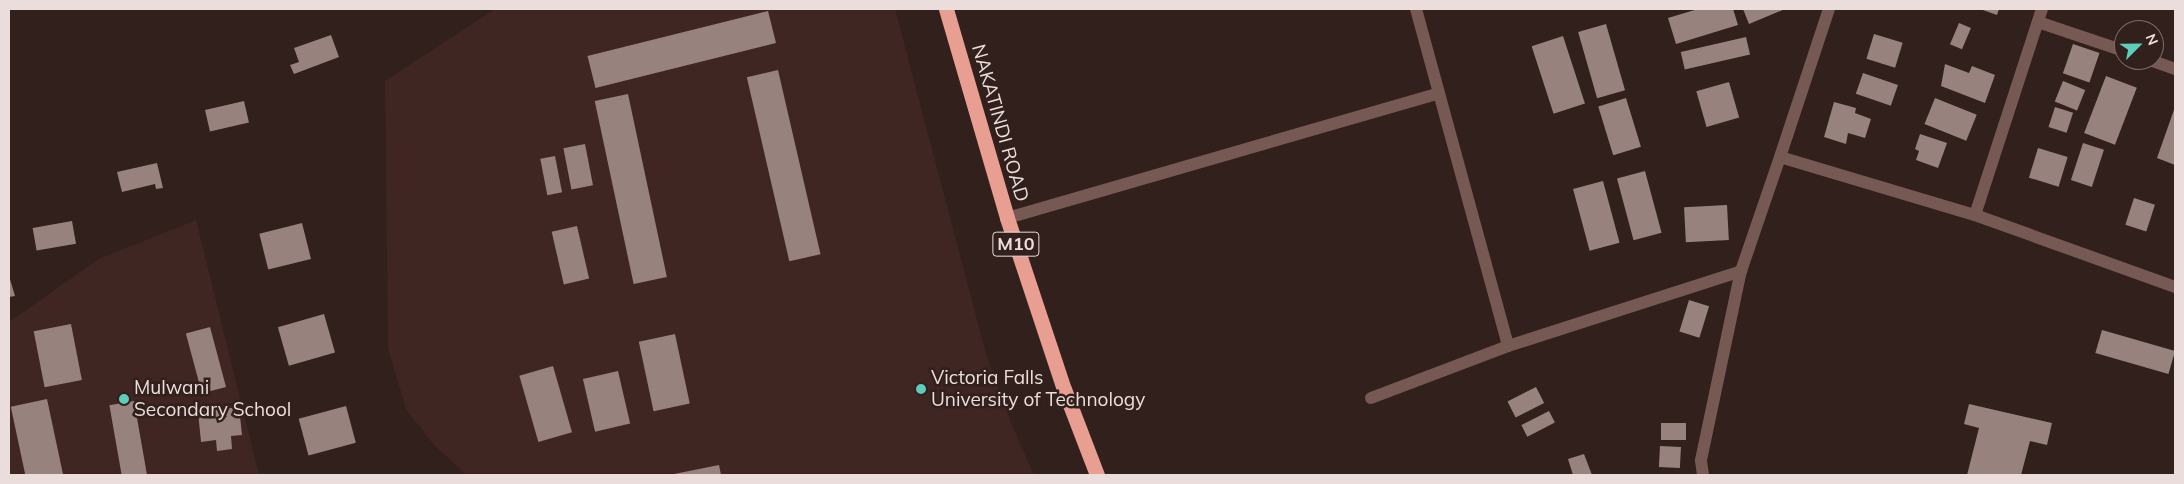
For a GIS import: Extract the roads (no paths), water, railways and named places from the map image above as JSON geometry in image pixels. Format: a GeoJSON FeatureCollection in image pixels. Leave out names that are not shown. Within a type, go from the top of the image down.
{"type":"FeatureCollection","features":[{"type":"Feature","properties":{"kind":"highway","name":"NAKATINDI ROAD"},"geometry":{"type":"LineString","coordinates":[[946,9],[1007,218],[1064,389],[1097,475]]}},
{"type":"Feature","properties":{"kind":"street"},"geometry":{"type":"LineString","coordinates":[[1416,9],[1508,346]]}},
{"type":"Feature","properties":{"kind":"street"},"geometry":{"type":"LineString","coordinates":[[1703,475],[1701,460],[1741,271],[1829,9]]}},
{"type":"Feature","properties":{"kind":"street"},"geometry":{"type":"LineString","coordinates":[[1975,216],[2042,9]]}},
{"type":"Feature","properties":{"kind":"street"},"geometry":{"type":"LineString","coordinates":[[2038,22],[2114,48]]}},
{"type":"Feature","properties":{"kind":"street"},"geometry":{"type":"LineString","coordinates":[[1007,218],[1438,94]]}},
{"type":"Feature","properties":{"kind":"street"},"geometry":{"type":"LineString","coordinates":[[1780,157],[1975,216],[2175,287]]}},
{"type":"Feature","properties":{"kind":"street"},"geometry":{"type":"LineString","coordinates":[[1372,398],[1508,346],[1741,271]]}},
{"type":"Feature","properties":{"kind":"place","name":"Victoria Falls University of Technology"},"geometry":{"type":"Point","coordinates":[921,389]}},
{"type":"Feature","properties":{"kind":"place","name":"Mulwani Secondary School"},"geometry":{"type":"Point","coordinates":[124,399]}}]}
